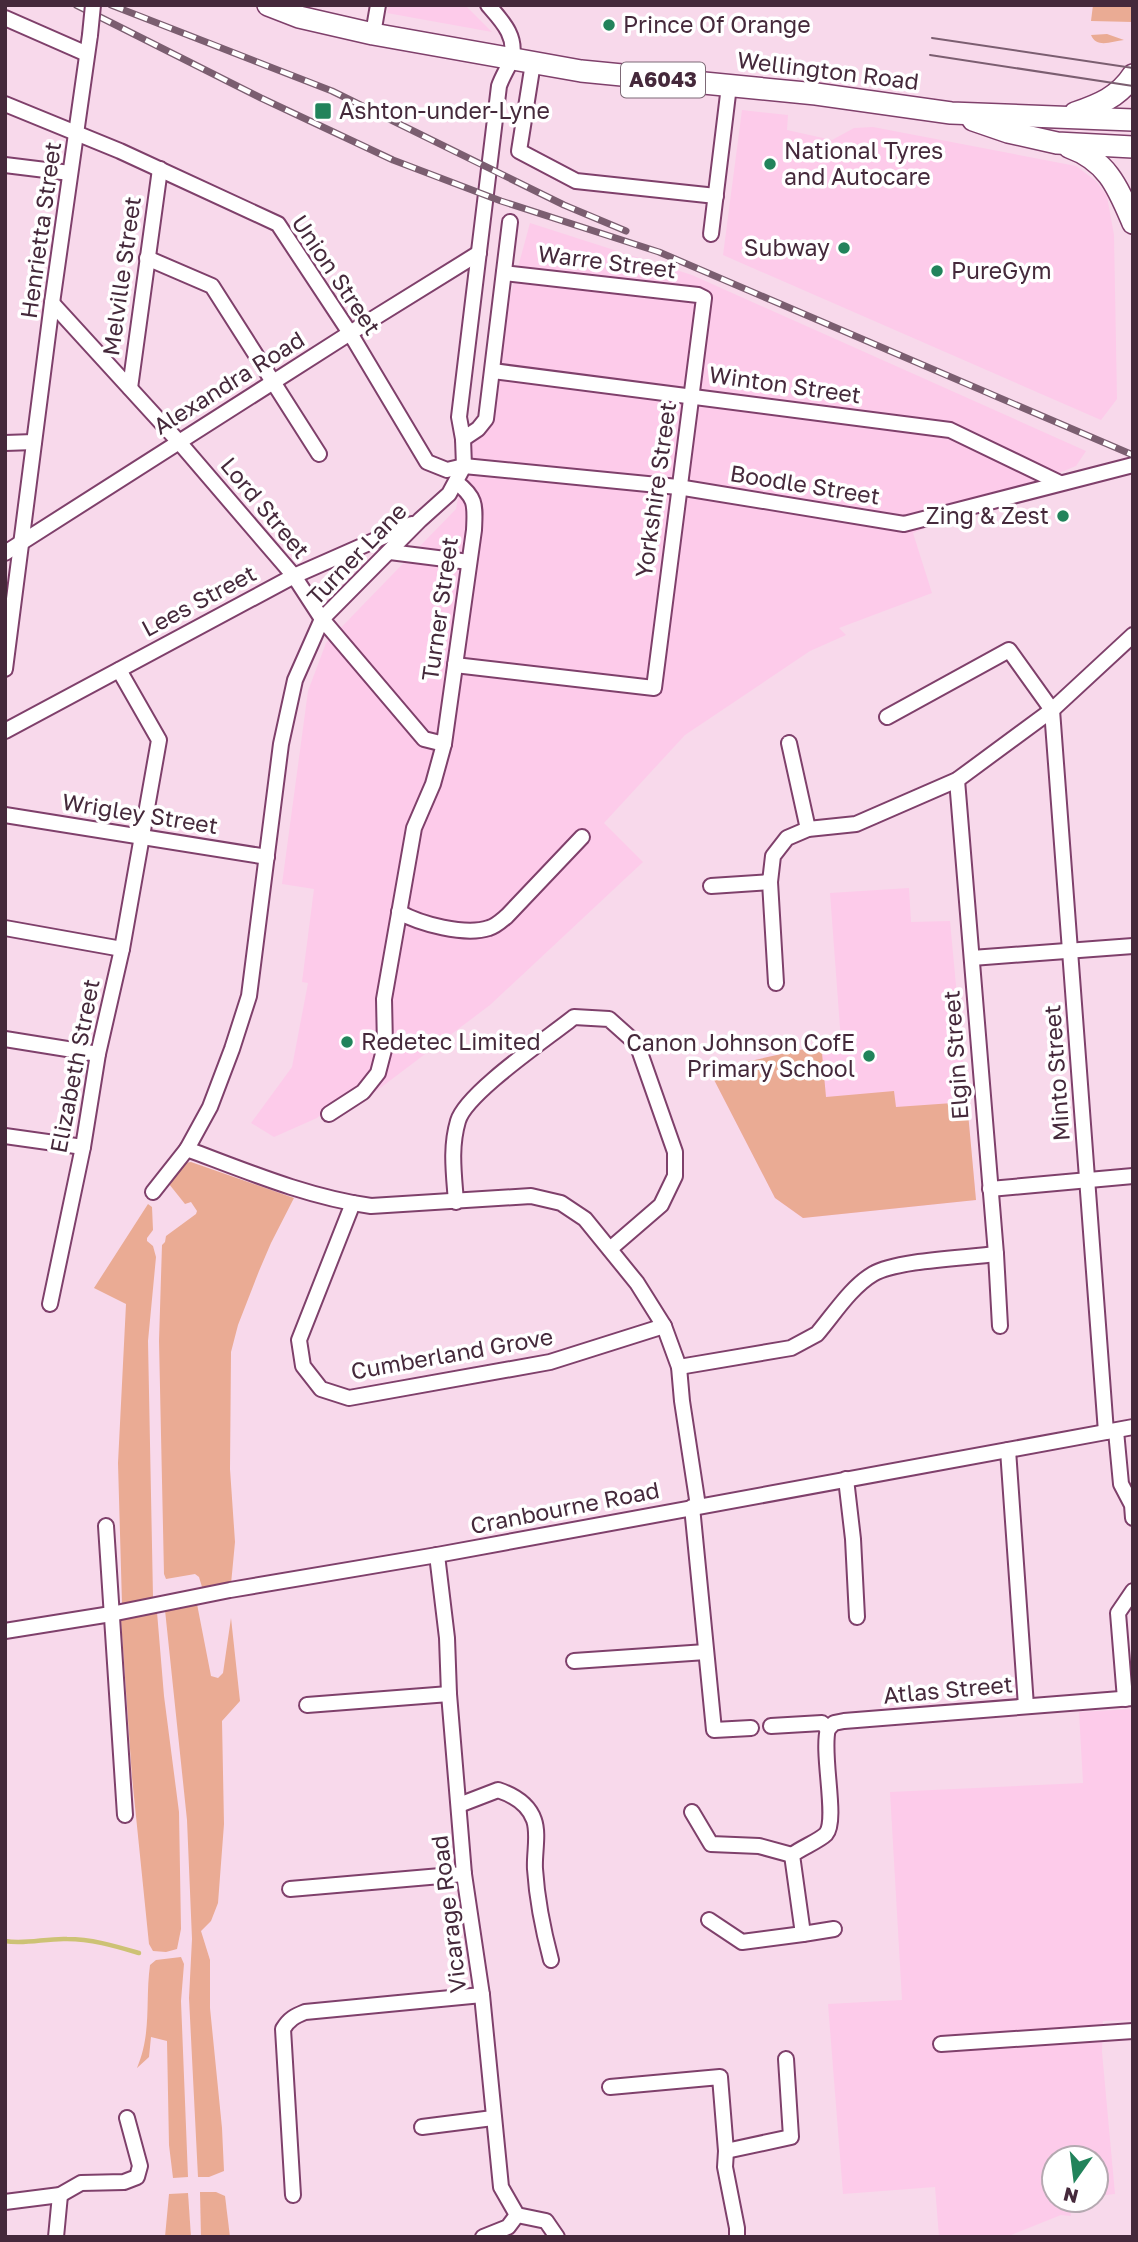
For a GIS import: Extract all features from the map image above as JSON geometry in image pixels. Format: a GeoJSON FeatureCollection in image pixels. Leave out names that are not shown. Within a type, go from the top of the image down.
{"type":"FeatureCollection","features":[{"type":"Feature","properties":{"kind":"highway","name":"A6043"},"geometry":{"type":"LineString","coordinates":[[268,5],[299,17],[373,34],[511,60]]}},
{"type":"Feature","properties":{"kind":"highway","name":"Wellington Road"},"geometry":{"type":"LineString","coordinates":[[511,60],[581,71],[816,94],[951,113],[1133,120]]}},
{"type":"Feature","properties":{"kind":"highway","name":"A6043"},"geometry":{"type":"LineString","coordinates":[[1063,117],[1111,98],[1133,75]]}},
{"type":"Feature","properties":{"kind":"highway","name":"Wellington Road"},"geometry":{"type":"LineString","coordinates":[[951,113],[1008,132],[1057,143],[1133,146]]}},
{"type":"Feature","properties":{"kind":"highway"},"geometry":{"type":"LineString","coordinates":[[1057,143],[1082,152],[1106,171],[1116,184],[1133,223]]}},
{"type":"Feature","properties":{"kind":"street","name":"Henrietta Street"},"geometry":{"type":"LineString","coordinates":[[5,669],[52,303],[78,135],[93,5]]}},
{"type":"Feature","properties":{"kind":"street"},"geometry":{"type":"LineString","coordinates":[[373,34],[378,5]]}},
{"type":"Feature","properties":{"kind":"street"},"geometry":{"type":"LineString","coordinates":[[488,5],[508,31],[513,45],[511,60]]}},
{"type":"Feature","properties":{"kind":"street"},"geometry":{"type":"LineString","coordinates":[[5,18],[87,54]]}},
{"type":"Feature","properties":{"kind":"street","name":"Turner Lane"},"geometry":{"type":"LineString","coordinates":[[153,1192],[187,1149],[210,1107],[249,996],[281,744],[295,680],[322,619],[419,520],[449,494],[464,466],[459,417],[499,86],[511,60]]}},
{"type":"Feature","properties":{"kind":"street"},"geometry":{"type":"LineString","coordinates":[[533,63],[519,151],[576,181],[716,196]]}},
{"type":"Feature","properties":{"kind":"street"},"geometry":{"type":"LineString","coordinates":[[711,234],[730,86]]}},
{"type":"Feature","properties":{"kind":"street","name":"Union Street"},"geometry":{"type":"LineString","coordinates":[[5,104],[160,169],[278,224],[350,333],[427,463],[447,470],[464,466]]}},
{"type":"Feature","properties":{"kind":"street"},"geometry":{"type":"LineString","coordinates":[[5,165],[70,173]]}},
{"type":"Feature","properties":{"kind":"street","name":"Melville Street"},"geometry":{"type":"LineString","coordinates":[[130,388],[160,169]]}},
{"type":"Feature","properties":{"kind":"street"},"geometry":{"type":"LineString","coordinates":[[463,439],[478,429],[486,419],[510,222]]}},
{"type":"Feature","properties":{"kind":"street","name":"Alexandra Road"},"geometry":{"type":"LineString","coordinates":[[5,552],[479,253]]}},
{"type":"Feature","properties":{"kind":"street"},"geometry":{"type":"LineString","coordinates":[[148,258],[212,286],[319,454]]}},
{"type":"Feature","properties":{"kind":"street","name":"Warre Street"},"geometry":{"type":"LineString","coordinates":[[504,273],[698,295],[704,298]]}},
{"type":"Feature","properties":{"kind":"street","name":"Yorkshire Street"},"geometry":{"type":"LineString","coordinates":[[455,664],[654,688],[704,298]]}},
{"type":"Feature","properties":{"kind":"street","name":"Lord Street"},"geometry":{"type":"LineString","coordinates":[[52,303],[179,442],[294,576],[322,619],[424,738],[441,744]]}},
{"type":"Feature","properties":{"kind":"street","name":"Winton Street"},"geometry":{"type":"LineString","coordinates":[[493,371],[950,430],[1060,483]]}},
{"type":"Feature","properties":{"kind":"street"},"geometry":{"type":"LineString","coordinates":[[5,443],[34,442]]}},
{"type":"Feature","properties":{"kind":"street","name":"Boodle Street"},"geometry":{"type":"LineString","coordinates":[[464,466],[678,487],[904,524],[1133,465]]}},
{"type":"Feature","properties":{"kind":"street","name":"Turner Street"},"geometry":{"type":"LineString","coordinates":[[329,1114],[363,1092],[378,1073],[384,1046],[384,999],[399,912],[414,828],[433,784],[470,562],[475,504],[469,492],[456,482]]}},
{"type":"Feature","properties":{"kind":"street","name":"Lees Street"},"geometry":{"type":"LineString","coordinates":[[5,731],[294,576],[419,520]]}},
{"type":"Feature","properties":{"kind":"street"},"geometry":{"type":"LineString","coordinates":[[390,552],[470,562]]}},
{"type":"Feature","properties":{"kind":"street"},"geometry":{"type":"LineString","coordinates":[[776,983],[770,881],[773,856],[787,838],[808,829],[856,824],[957,780],[1052,710],[1133,635]]}},
{"type":"Feature","properties":{"kind":"street"},"geometry":{"type":"LineString","coordinates":[[887,717],[1009,650],[1052,710]]}},
{"type":"Feature","properties":{"kind":"street","name":"Elizabeth Street"},"geometry":{"type":"LineString","coordinates":[[50,1304],[83,1147],[98,1054],[144,838],[159,740],[119,670]]}},
{"type":"Feature","properties":{"kind":"street","name":"Minto Street"},"geometry":{"type":"LineString","coordinates":[[1052,710],[1088,1180],[1111,1432],[1121,1484],[1132,1505],[1133,1518]]}},
{"type":"Feature","properties":{"kind":"street"},"geometry":{"type":"LineString","coordinates":[[789,743],[808,829]]}},
{"type":"Feature","properties":{"kind":"street","name":"Elgin Street"},"geometry":{"type":"LineString","coordinates":[[957,780],[1000,1326]]}},
{"type":"Feature","properties":{"kind":"street","name":"Wrigley Street"},"geometry":{"type":"LineString","coordinates":[[5,815],[267,857]]}},
{"type":"Feature","properties":{"kind":"street"},"geometry":{"type":"LineString","coordinates":[[399,912],[415,921],[433,925],[475,931],[488,929],[507,916],[582,837]]}},
{"type":"Feature","properties":{"kind":"street"},"geometry":{"type":"LineString","coordinates":[[711,886],[770,881]]}},
{"type":"Feature","properties":{"kind":"street"},"geometry":{"type":"LineString","coordinates":[[5,928],[122,949]]}},
{"type":"Feature","properties":{"kind":"street"},"geometry":{"type":"LineString","coordinates":[[972,958],[1133,946]]}},
{"type":"Feature","properties":{"kind":"street"},"geometry":{"type":"LineString","coordinates":[[456,1202],[452,1150],[458,1118],[478,1092],[574,1017],[609,1019],[636,1044],[675,1152],[675,1177],[661,1205],[610,1249]]}},
{"type":"Feature","properties":{"kind":"street"},"geometry":{"type":"LineString","coordinates":[[5,1039],[98,1054]]}},
{"type":"Feature","properties":{"kind":"street"},"geometry":{"type":"LineString","coordinates":[[5,1136],[83,1147]]}},
{"type":"Feature","properties":{"kind":"street"},"geometry":{"type":"LineString","coordinates":[[187,1149],[304,1191],[353,1203],[371,1206],[531,1196],[561,1203],[585,1219],[637,1283],[664,1326],[679,1367],[695,1506],[714,1730],[751,1728]]}},
{"type":"Feature","properties":{"kind":"street"},"geometry":{"type":"LineString","coordinates":[[990,1189],[1133,1176]]}},
{"type":"Feature","properties":{"kind":"street","name":"Cumberland Grove"},"geometry":{"type":"LineString","coordinates":[[353,1203],[299,1340],[303,1366],[321,1389],[349,1398],[550,1362],[664,1326]]}},
{"type":"Feature","properties":{"kind":"street"},"geometry":{"type":"LineString","coordinates":[[679,1367],[791,1348],[808,1341],[858,1287],[883,1269],[996,1254]]}},
{"type":"Feature","properties":{"kind":"street","name":"Cranbourne Road"},"geometry":{"type":"LineString","coordinates":[[5,1631],[1133,1427]]}},
{"type":"Feature","properties":{"kind":"street"},"geometry":{"type":"LineString","coordinates":[[1008,1450],[1026,1706]]}},
{"type":"Feature","properties":{"kind":"street"},"geometry":{"type":"LineString","coordinates":[[846,1479],[853,1539],[857,1617]]}},
{"type":"Feature","properties":{"kind":"street"},"geometry":{"type":"LineString","coordinates":[[106,1526],[115,1612],[125,1815]]}},
{"type":"Feature","properties":{"kind":"street","name":"Vicarage Road"},"geometry":{"type":"LineString","coordinates":[[437,1555],[447,1638],[464,1874],[482,1994],[501,2187],[517,2215]]}},
{"type":"Feature","properties":{"kind":"street"},"geometry":{"type":"LineString","coordinates":[[1129,1699],[1118,1613],[1133,1591]]}},
{"type":"Feature","properties":{"kind":"street"},"geometry":{"type":"LineString","coordinates":[[574,1661],[706,1652]]}},
{"type":"Feature","properties":{"kind":"street"},"geometry":{"type":"LineString","coordinates":[[307,1704],[449,1694]]}},
{"type":"Feature","properties":{"kind":"street","name":"Atlas Street"},"geometry":{"type":"LineString","coordinates":[[771,1726],[822,1723],[828,1728],[834,1723],[844,1721],[1129,1699]]}},
{"type":"Feature","properties":{"kind":"street"},"geometry":{"type":"LineString","coordinates":[[792,1855],[826,1834],[831,1820],[825,1746],[828,1728]]}},
{"type":"Feature","properties":{"kind":"street"},"geometry":{"type":"LineString","coordinates":[[459,1805],[498,1790],[514,1795],[528,1808],[535,1821],[536,1880],[551,1960]]}},
{"type":"Feature","properties":{"kind":"street"},"geometry":{"type":"LineString","coordinates":[[692,1812],[711,1844],[759,1846],[792,1855]]}},
{"type":"Feature","properties":{"kind":"street"},"geometry":{"type":"LineString","coordinates":[[792,1855],[803,1934]]}},
{"type":"Feature","properties":{"kind":"street"},"geometry":{"type":"LineString","coordinates":[[290,1889],[464,1874]]}},
{"type":"Feature","properties":{"kind":"street"},"geometry":{"type":"LineString","coordinates":[[709,1920],[742,1942],[834,1929]]}},
{"type":"Feature","properties":{"kind":"street"},"geometry":{"type":"LineString","coordinates":[[293,2195],[283,2029],[287,2022],[305,2012],[482,1994]]}},
{"type":"Feature","properties":{"kind":"street"},"geometry":{"type":"LineString","coordinates":[[941,2044],[1133,2031]]}},
{"type":"Feature","properties":{"kind":"street"},"geometry":{"type":"LineString","coordinates":[[726,2151],[790,2137],[786,2059]]}},
{"type":"Feature","properties":{"kind":"street"},"geometry":{"type":"LineString","coordinates":[[610,2087],[720,2077],[726,2151],[724,2167],[737,2237]]}},
{"type":"Feature","properties":{"kind":"street"},"geometry":{"type":"LineString","coordinates":[[5,2202],[60,2194],[81,2183],[124,2182],[137,2178],[140,2166],[127,2118]]}},
{"type":"Feature","properties":{"kind":"street"},"geometry":{"type":"LineString","coordinates":[[422,2127],[493,2118]]}},
{"type":"Feature","properties":{"kind":"street"},"geometry":{"type":"LineString","coordinates":[[56,2237],[60,2194]]}},
{"type":"Feature","properties":{"kind":"street"},"geometry":{"type":"LineString","coordinates":[[483,2237],[508,2227],[517,2215],[546,2221],[557,2237]]}},
{"type":"Feature","properties":{"kind":"shaded area"},"geometry":{"type":"Polygon","coordinates":[[[389,5],[465,5],[492,32],[387,13],[389,5]]]}},
{"type":"Feature","properties":{"kind":"shaded area"},"geometry":{"type":"Polygon","coordinates":[[[1093,5],[1133,5],[1133,22],[1091,21],[1093,5]]]}},
{"type":"Feature","properties":{"kind":"shaded area"},"geometry":{"type":"Polygon","coordinates":[[[1107,34],[1124,40],[1101,43],[1091,35],[1107,34]]]}},
{"type":"Feature","properties":{"kind":"shaded area"},"geometry":{"type":"Polygon","coordinates":[[[742,110],[788,115],[787,130],[832,140],[854,128],[873,127],[1076,166],[1096,181],[1107,196],[1114,235],[1117,399],[1101,420],[723,255],[742,110]]]}},
{"type":"Feature","properties":{"kind":"shaded area"},"geometry":{"type":"Polygon","coordinates":[[[530,223],[692,275],[1086,451],[1076,466],[913,533],[932,593],[839,628],[846,635],[810,651],[685,735],[604,823],[643,862],[490,1005],[363,1101],[333,1119],[323,1113],[274,1137],[251,1123],[292,1067],[308,983],[302,982],[314,889],[282,884],[308,691],[326,643],[456,509],[464,466],[530,223]]]}},
{"type":"Feature","properties":{"kind":"shaded area","name":"Canon Johnson CofE Primary School"},"geometry":{"type":"Polygon","coordinates":[[[909,888],[911,922],[950,921],[976,1200],[803,1218],[775,1198],[709,1070],[841,1041],[830,893],[909,888]]]}},
{"type":"Feature","properties":{"kind":"shaded area"},"geometry":{"type":"Polygon","coordinates":[[[841,1041],[842,1051],[822,1053],[826,1097],[894,1091],[896,1107],[967,1102],[976,1200],[803,1218],[775,1198],[709,1070],[841,1041]]]}},
{"type":"Feature","properties":{"kind":"shaded area"},"geometry":{"type":"Polygon","coordinates":[[[191,1162],[294,1198],[259,1271],[238,1325],[231,1352],[230,1469],[235,1542],[231,1584],[202,1587],[195,1574],[166,1579],[164,1574],[159,1341],[162,1245],[166,1236],[196,1214],[191,1202],[185,1204],[169,1184],[184,1163],[191,1162]]]}},
{"type":"Feature","properties":{"kind":"shaded area"},"geometry":{"type":"Polygon","coordinates":[[[148,1204],[152,1207],[153,1230],[147,1241],[153,1246],[156,1257],[148,1341],[153,1597],[122,1604],[118,1463],[126,1304],[94,1288],[148,1204]]]}},
{"type":"Feature","properties":{"kind":"shaded area"},"geometry":{"type":"Polygon","coordinates":[[[197,1604],[211,1676],[218,1678],[223,1673],[231,1618],[240,1701],[222,1721],[224,1824],[218,1903],[211,1921],[201,1931],[210,1960],[210,2008],[224,2171],[209,2177],[198,2177],[189,1998],[192,1939],[187,1820],[165,1610],[197,1604]]]}},
{"type":"Feature","properties":{"kind":"shaded area"},"geometry":{"type":"Polygon","coordinates":[[[157,1612],[164,1696],[179,1812],[181,1929],[177,1949],[166,1952],[153,1951],[149,1944],[132,1777],[121,1620],[157,1612]]]}},
{"type":"Feature","properties":{"kind":"shaded area"},"geometry":{"type":"Polygon","coordinates":[[[1133,1709],[1133,2020],[1103,2021],[1102,2052],[1115,2194],[1110,2195],[1110,2144],[1040,2144],[1040,2214],[1071,2214],[1071,2216],[1061,2215],[1006,2237],[939,2237],[935,2187],[843,2194],[828,2004],[902,2000],[890,1792],[1083,1783],[1079,1712],[1133,1709]]]}},
{"type":"Feature","properties":{"kind":"shaded area"},"geometry":{"type":"Polygon","coordinates":[[[181,1957],[184,1964],[181,2001],[188,2177],[173,2178],[169,2145],[167,2041],[151,2037],[149,2057],[137,2068],[145,2042],[150,1965],[156,1960],[181,1957]]]}},
{"type":"Feature","properties":{"kind":"shaded area"},"geometry":{"type":"Polygon","coordinates":[[[200,2192],[216,2192],[225,2196],[230,2237],[201,2237],[200,2192]]]}},
{"type":"Feature","properties":{"kind":"shaded area"},"geometry":{"type":"Polygon","coordinates":[[[188,2193],[191,2237],[165,2237],[169,2194],[188,2193]]]}},
{"type":"Feature","properties":{"kind":"waterway"},"geometry":{"type":"LineString","coordinates":[[5,1941],[76,1939],[139,1953]]}},
{"type":"Feature","properties":{"kind":"tram line"},"geometry":{"type":"LineString","coordinates":[[932,38],[1133,68]]}},
{"type":"Feature","properties":{"kind":"tram line"},"geometry":{"type":"LineString","coordinates":[[930,55],[1133,86]]}},
{"type":"Feature","properties":{"kind":"railway"},"geometry":{"type":"LineString","coordinates":[[76,5],[261,98],[393,160],[501,201],[659,252],[1133,455]]}},
{"type":"Feature","properties":{"kind":"railway"},"geometry":{"type":"LineString","coordinates":[[111,5],[332,91],[564,205],[626,231]]}},
{"type":"Feature","properties":{"kind":"place","name":"Prince Of Orange"},"geometry":{"type":"Point","coordinates":[609,25]}},
{"type":"Feature","properties":{"kind":"place","name":"Ashton-under-Lyne"},"geometry":{"type":"Point","coordinates":[323,111]}},
{"type":"Feature","properties":{"kind":"place","name":"National Tyres and Autocare"},"geometry":{"type":"Point","coordinates":[770,164]}},
{"type":"Feature","properties":{"kind":"place","name":"Subway"},"geometry":{"type":"Point","coordinates":[844,248]}},
{"type":"Feature","properties":{"kind":"place","name":"PureGym"},"geometry":{"type":"Point","coordinates":[937,271]}},
{"type":"Feature","properties":{"kind":"place","name":"Zing & Zest"},"geometry":{"type":"Point","coordinates":[1063,516]}},
{"type":"Feature","properties":{"kind":"place","name":"Redetec Limited"},"geometry":{"type":"Point","coordinates":[347,1042]}},
{"type":"Feature","properties":{"kind":"place","name":"Canon Johnson CofE Primary School"},"geometry":{"type":"Point","coordinates":[869,1056]}}]}
